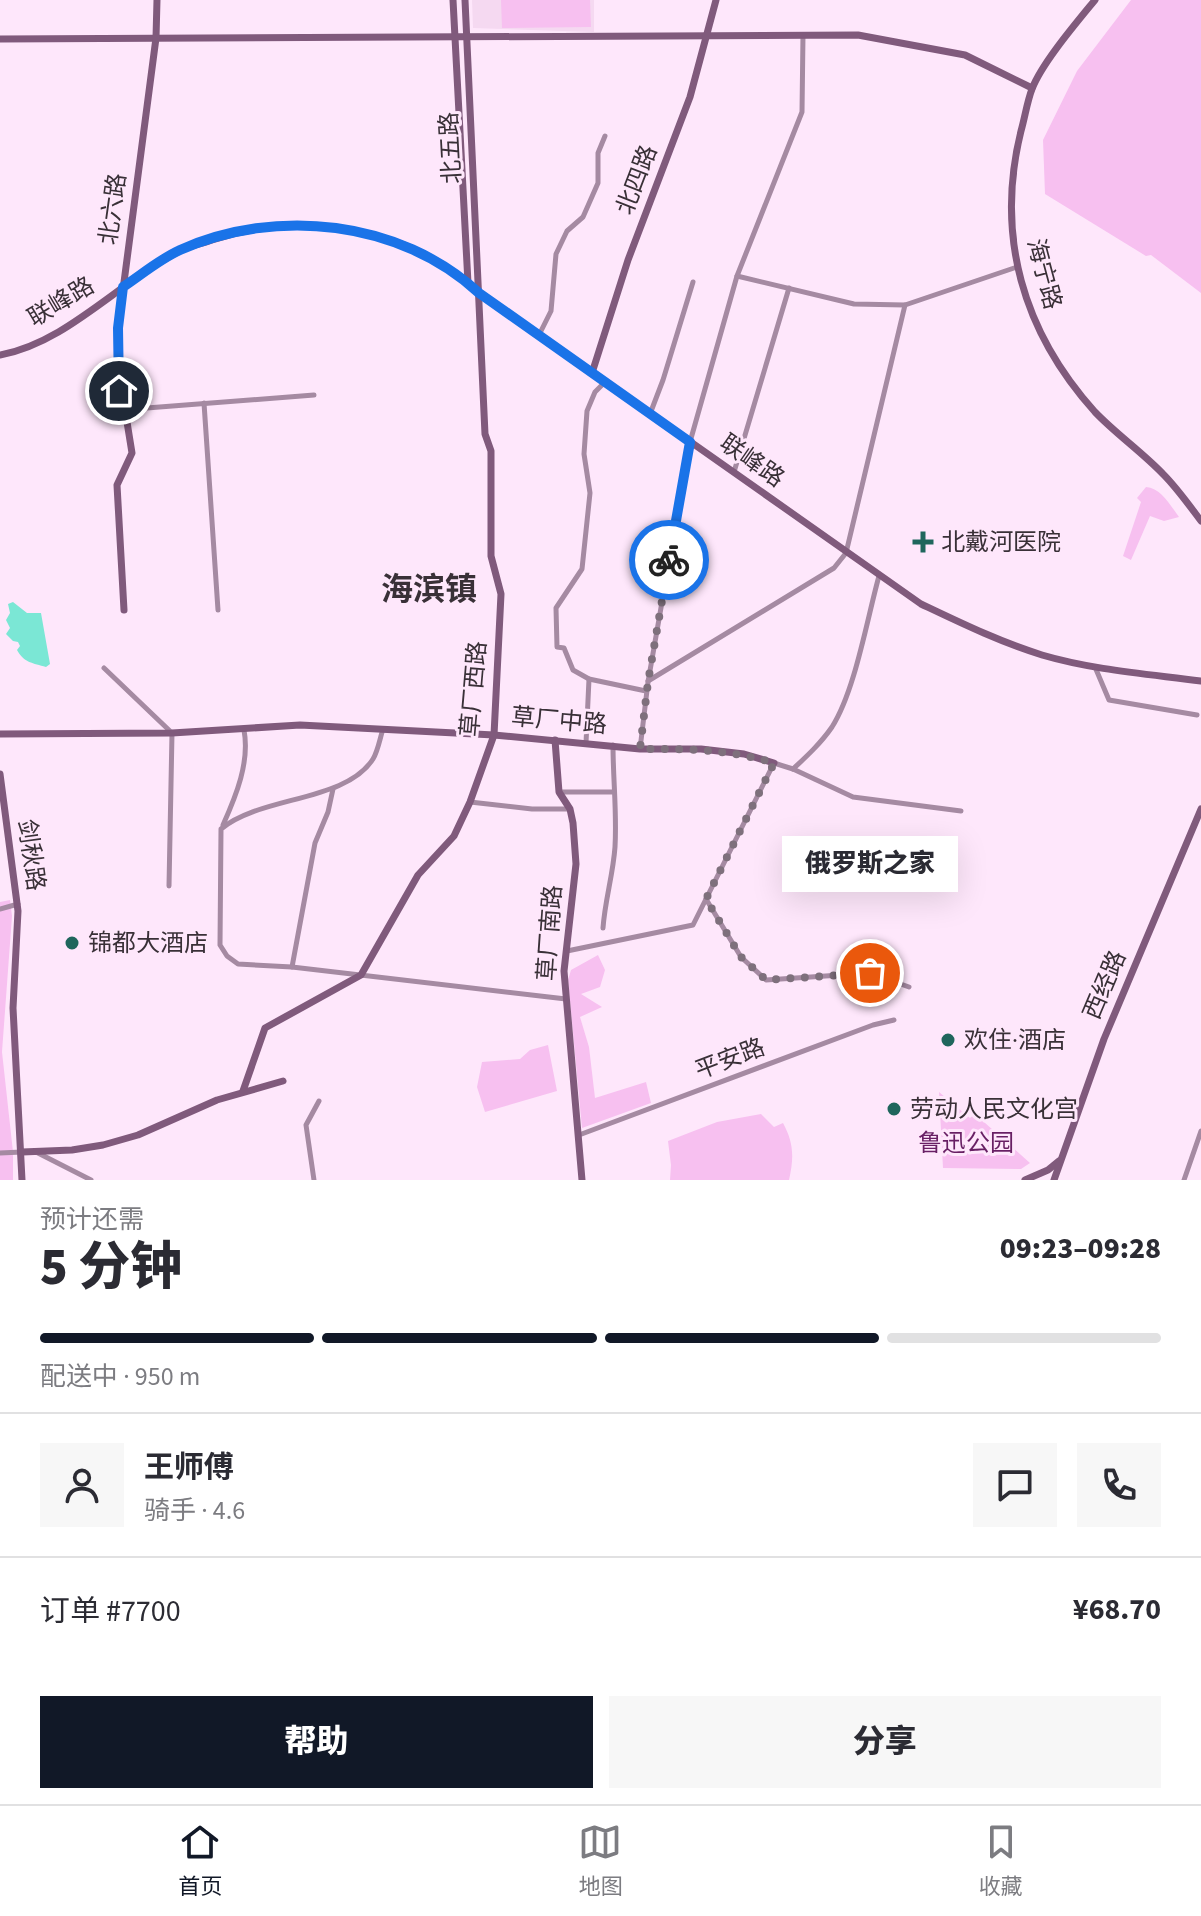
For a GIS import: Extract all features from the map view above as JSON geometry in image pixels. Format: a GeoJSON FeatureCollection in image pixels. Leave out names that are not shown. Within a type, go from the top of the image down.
{"type":"FeatureCollection","features":[{"type":"Feature","properties":{"kind":"main road","name":"北六路"},"geometry":{"type":"LineString","coordinates":[[124,610],[117,485],[132,453],[127,422],[120,410],[118,328],[156,38],[157,0]]}},
{"type":"Feature","properties":{"kind":"main road","name":"北五路"},"geometry":{"type":"LineString","coordinates":[[453,0],[468,283]]}},
{"type":"Feature","properties":{"kind":"main road","name":"北五路"},"geometry":{"type":"LineString","coordinates":[[465,0],[479,293]]}},
{"type":"Feature","properties":{"kind":"main road","name":"北四路"},"geometry":{"type":"LineString","coordinates":[[592,373],[628,260],[690,97],[716,0]]}},
{"type":"Feature","properties":{"kind":"main road","name":"海宁路"},"geometry":{"type":"LineString","coordinates":[[1095,0],[1032,88],[1013,165],[1010,216],[1017,267],[1026,300],[1042,338],[1063,371],[1094,411],[1163,474],[1201,521]]}},
{"type":"Feature","properties":{"kind":"main road"},"geometry":{"type":"LineString","coordinates":[[0,39],[858,35],[965,55],[1032,88]]}},
{"type":"Feature","properties":{"kind":"main road","name":"联峰路"},"geometry":{"type":"LineString","coordinates":[[0,355],[58,332],[179,251],[241,231],[292,225],[341,228],[399,243],[456,272],[479,293],[921,604],[981,633],[1043,655],[1094,666],[1200,681]]}},
{"type":"Feature","properties":{"kind":"main road","name":"草厂西路"},"geometry":{"type":"LineString","coordinates":[[361,975],[418,875],[454,836],[494,735],[501,594],[491,556],[491,451],[485,434],[479,293]]}},
{"type":"Feature","properties":{"kind":"main road","name":"草厂中路"},"geometry":{"type":"LineString","coordinates":[[0,734],[172,733],[300,725],[494,735],[640,749],[701,749],[744,754],[774,763]]}},
{"type":"Feature","properties":{"kind":"main road","name":"草厂南路"},"geometry":{"type":"LineString","coordinates":[[555,740],[559,792],[570,809],[576,864],[564,971],[582,1180]]}},
{"type":"Feature","properties":{"kind":"main road","name":"剑秋路"},"geometry":{"type":"LineString","coordinates":[[0,774],[18,904],[13,1008],[22,1180]]}},
{"type":"Feature","properties":{"kind":"main road","name":"西经路"},"geometry":{"type":"LineString","coordinates":[[1054,1180],[1104,1039],[1201,809]]}},
{"type":"Feature","properties":{"kind":"main road"},"geometry":{"type":"LineString","coordinates":[[243,1091],[265,1028],[361,975]]}},
{"type":"Feature","properties":{"kind":"main road"},"geometry":{"type":"LineString","coordinates":[[22,1152],[103,1145],[138,1135],[243,1091],[283,1081]]}},
{"type":"Feature","properties":{"kind":"main road"},"geometry":{"type":"LineString","coordinates":[[1025,1180],[1048,1170],[1061,1160]]}},
{"type":"Feature","properties":{"kind":"street"},"geometry":{"type":"LineString","coordinates":[[640,749],[646,691],[690,442],[737,276],[802,112],[803,35]]}},
{"type":"Feature","properties":{"kind":"street"},"geometry":{"type":"LineString","coordinates":[[539,335],[551,311],[556,254],[567,231],[583,217],[598,183],[598,153],[605,136]]}},
{"type":"Feature","properties":{"kind":"street"},"geometry":{"type":"LineString","coordinates":[[737,276],[854,304],[905,305],[1017,267]]}},
{"type":"Feature","properties":{"kind":"street"},"geometry":{"type":"LineString","coordinates":[[650,414],[693,282]]}},
{"type":"Feature","properties":{"kind":"street"},"geometry":{"type":"LineString","coordinates":[[734,473],[789,288]]}},
{"type":"Feature","properties":{"kind":"street"},"geometry":{"type":"LineString","coordinates":[[648,682],[834,568],[846,553],[905,305]]}},
{"type":"Feature","properties":{"kind":"street"},"geometry":{"type":"LineString","coordinates":[[605,382],[595,392],[587,411],[584,454],[590,493],[582,569],[556,608],[557,647],[564,648],[573,670],[589,679],[646,691]]}},
{"type":"Feature","properties":{"kind":"street"},"geometry":{"type":"LineString","coordinates":[[120,410],[314,395]]}},
{"type":"Feature","properties":{"kind":"street"},"geometry":{"type":"LineString","coordinates":[[204,403],[218,610]]}},
{"type":"Feature","properties":{"kind":"street"},"geometry":{"type":"LineString","coordinates":[[793,769],[814,750],[833,724],[852,680],[879,576]]}},
{"type":"Feature","properties":{"kind":"street"},"geometry":{"type":"LineString","coordinates":[[1094,666],[1109,700],[1197,715]]}},
{"type":"Feature","properties":{"kind":"street"},"geometry":{"type":"LineString","coordinates":[[104,668],[172,733],[169,886]]}},
{"type":"Feature","properties":{"kind":"street"},"geometry":{"type":"LineString","coordinates":[[586,743],[589,679]]}},
{"type":"Feature","properties":{"kind":"street"},"geometry":{"type":"LineString","coordinates":[[221,829],[232,820],[259,810],[333,789],[356,775],[372,760],[383,729]]}},
{"type":"Feature","properties":{"kind":"street"},"geometry":{"type":"LineString","coordinates":[[244,730],[247,746],[240,780],[221,829],[220,945],[227,956],[238,964],[292,967],[566,999]]}},
{"type":"Feature","properties":{"kind":"street"},"geometry":{"type":"LineString","coordinates":[[603,928],[615,849],[613,745]]}},
{"type":"Feature","properties":{"kind":"street"},"geometry":{"type":"LineString","coordinates":[[566,951],[693,925],[774,763]]}},
{"type":"Feature","properties":{"kind":"street","name":"草厂中路"},"geometry":{"type":"LineString","coordinates":[[774,763],[853,797],[961,811]]}},
{"type":"Feature","properties":{"kind":"street"},"geometry":{"type":"LineString","coordinates":[[292,967],[315,843],[328,812],[333,789]]}},
{"type":"Feature","properties":{"kind":"street"},"geometry":{"type":"LineString","coordinates":[[559,792],[612,792]]}},
{"type":"Feature","properties":{"kind":"street"},"geometry":{"type":"LineString","coordinates":[[470,802],[532,809],[570,809]]}},
{"type":"Feature","properties":{"kind":"street"},"geometry":{"type":"LineString","coordinates":[[706,899],[741,957],[766,980],[870,973],[909,987]]}},
{"type":"Feature","properties":{"kind":"street"},"geometry":{"type":"LineString","coordinates":[[0,909],[18,904]]}},
{"type":"Feature","properties":{"kind":"street","name":"平安路"},"geometry":{"type":"LineString","coordinates":[[579,1135],[873,1025],[894,1020]]}},
{"type":"Feature","properties":{"kind":"street"},"geometry":{"type":"LineString","coordinates":[[314,1180],[306,1125],[319,1101]]}},
{"type":"Feature","properties":{"kind":"street"},"geometry":{"type":"LineString","coordinates":[[1184,1180],[1201,1131]]}},
{"type":"Feature","properties":{"kind":"street"},"geometry":{"type":"LineString","coordinates":[[35,1151],[91,1180]]}},
{"type":"Feature","properties":{"kind":"street"},"geometry":{"type":"LineString","coordinates":[[0,1153],[22,1152]]}},
{"type":"Feature","properties":{"kind":"shaded area"},"geometry":{"type":"Polygon","coordinates":[[[472,0],[594,0],[594,32],[473,28],[472,0]]]}},
{"type":"Feature","properties":{"kind":"shaded area"},"geometry":{"type":"Polygon","coordinates":[[[13,602],[27,613],[41,613],[50,664],[46,667],[23,658],[17,650],[20,646],[18,642],[6,634],[10,628],[6,620],[10,613],[8,604],[13,602]]]}},
{"type":"Feature","properties":{"kind":"green space"},"geometry":{"type":"Polygon","coordinates":[[[501,0],[590,0],[591,27],[502,28],[501,0]]]}},
{"type":"Feature","properties":{"kind":"green space"},"geometry":{"type":"Polygon","coordinates":[[[1131,0],[1201,0],[1201,293],[1151,255],[1146,256],[1045,194],[1043,140],[1077,71],[1131,0]]]}},
{"type":"Feature","properties":{"kind":"green space"},"geometry":{"type":"Polygon","coordinates":[[[1146,487],[1161,494],[1179,517],[1164,521],[1150,516],[1131,560],[1123,556],[1141,502],[1137,498],[1146,487]]]}},
{"type":"Feature","properties":{"kind":"green space"},"geometry":{"type":"Polygon","coordinates":[[[10,900],[12,916],[2,1052],[13,1180],[0,1180],[0,902],[10,900]]]}},
{"type":"Feature","properties":{"kind":"green space"},"geometry":{"type":"Polygon","coordinates":[[[598,955],[605,970],[600,987],[581,994],[602,1007],[580,1017],[589,1047],[595,1098],[646,1082],[651,1103],[582,1128],[568,980],[571,970],[598,955]]]}},
{"type":"Feature","properties":{"kind":"green space"},"geometry":{"type":"Polygon","coordinates":[[[548,1045],[557,1091],[485,1112],[477,1087],[482,1062],[520,1059],[530,1050],[548,1045]]]}},
{"type":"Feature","properties":{"kind":"green space","name":"鲁迅公园"},"geometry":{"type":"Polygon","coordinates":[[[939,1092],[970,1118],[975,1114],[1030,1163],[1021,1169],[943,1168],[939,1092]]]}},
{"type":"Feature","properties":{"kind":"green space"},"geometry":{"type":"Polygon","coordinates":[[[761,1114],[774,1127],[783,1123],[787,1130],[792,1151],[789,1180],[670,1180],[668,1141],[717,1122],[761,1114]]]}},
{"type":"Feature","properties":{"kind":"way so far"},"geometry":{"type":"LineString","coordinates":[[669,560],[640,749],[701,749],[744,754],[774,763],[706,899],[741,957],[766,980],[870,973]]}},
{"type":"Feature","properties":{"kind":"place","name":"北戴河医院"},"geometry":{"type":"Point","coordinates":[923,542]}},
{"type":"Feature","properties":{"kind":"place","name":"锦都大酒店"},"geometry":{"type":"Point","coordinates":[72,943]}},
{"type":"Feature","properties":{"kind":"place","name":"俄罗斯之家"},"geometry":{"type":"Point","coordinates":[870,973]}},
{"type":"Feature","properties":{"kind":"place","name":"欢住·酒店"},"geometry":{"type":"Point","coordinates":[948,1040]}},
{"type":"Feature","properties":{"kind":"place","name":"劳动人民文化宫"},"geometry":{"type":"Point","coordinates":[894,1109]}},
{"type":"Feature","properties":{"kind":"district","name":"海滨镇"},"geometry":{"type":"Point","coordinates":[429,590]}},
{"type":"Feature","properties":{"kind":"route"},"geometry":{"type":"LineString","coordinates":[[119,391],[118,328],[123,287],[179,251],[241,231],[292,225],[341,228],[399,243],[456,272],[479,293],[690,442],[669,560]]}}]}
